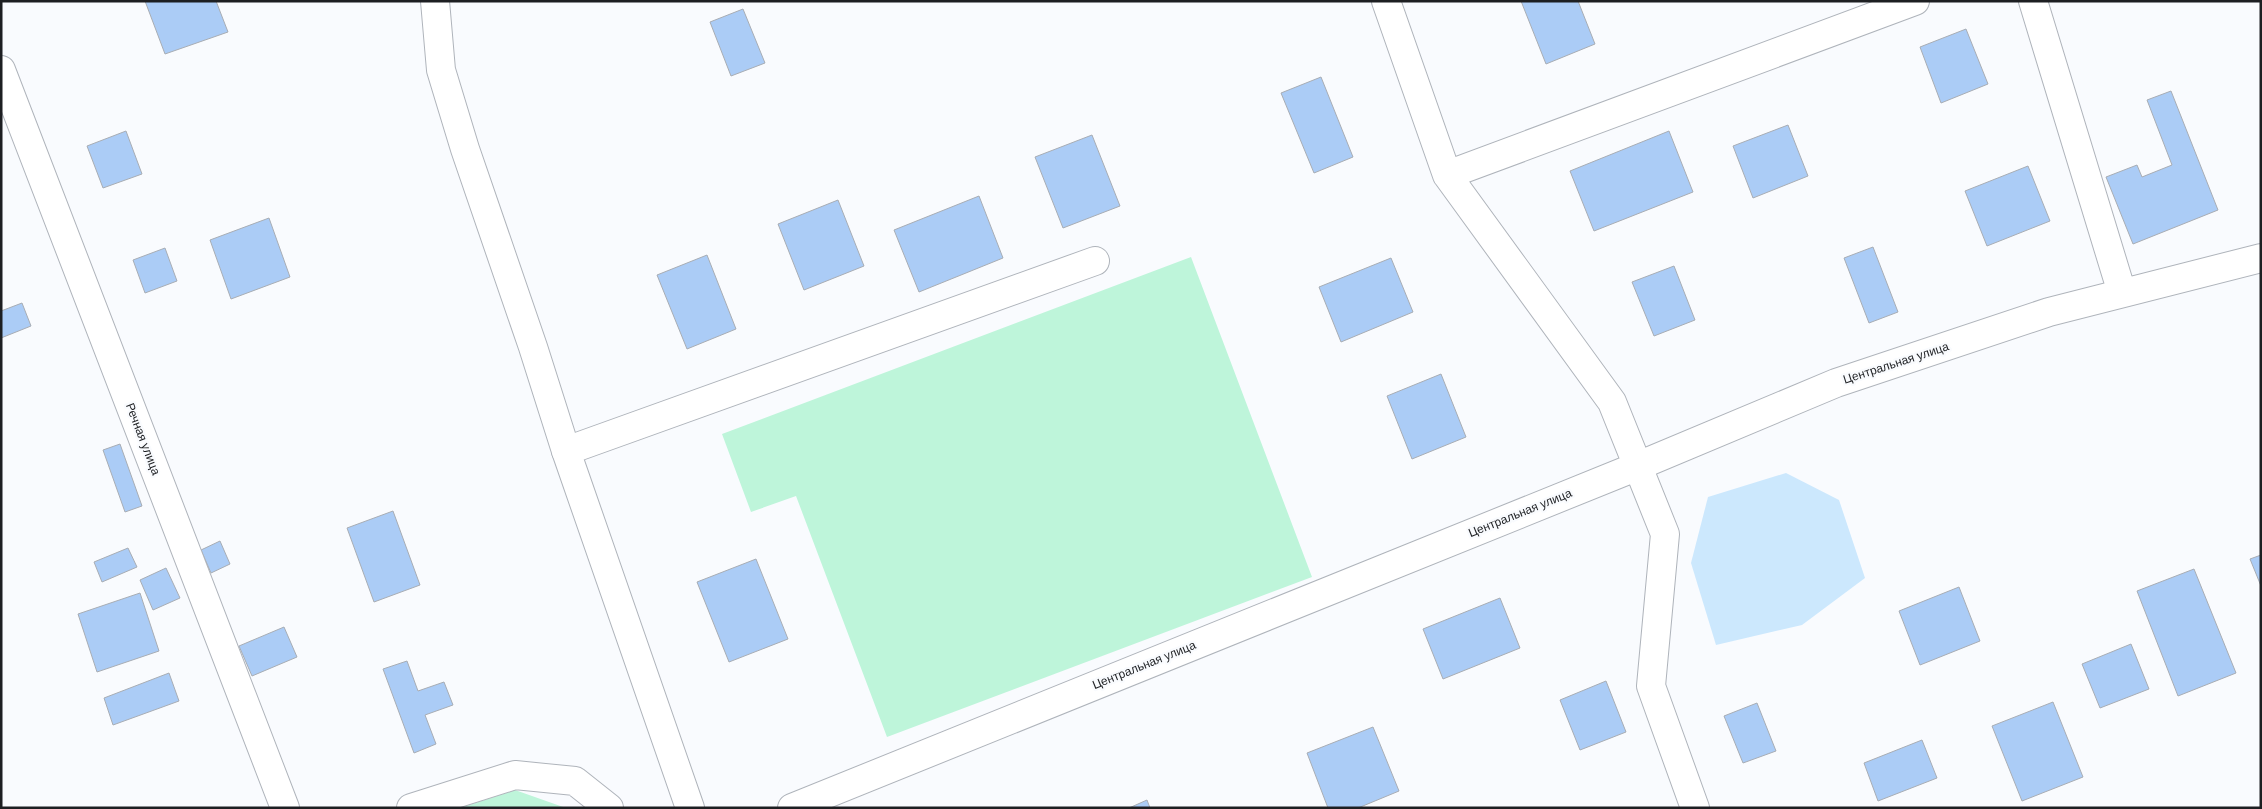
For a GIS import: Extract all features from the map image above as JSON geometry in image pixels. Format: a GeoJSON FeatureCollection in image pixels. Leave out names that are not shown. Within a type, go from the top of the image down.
{"type":"FeatureCollection","features":[{"type":"Feature","properties":{"kind":"street"},"geometry":{"type":"LineString","coordinates":[[435,1],[441,70],[465,150],[534,347],[566,451],[690,808]]}},
{"type":"Feature","properties":{"kind":"street"},"geometry":{"type":"LineString","coordinates":[[1386,1],[1447,175],[1612,402],[1665,534],[1651,686],[1695,808]]}},
{"type":"Feature","properties":{"kind":"street"},"geometry":{"type":"LineString","coordinates":[[1447,175],[1915,1]]}},
{"type":"Feature","properties":{"kind":"street"},"geometry":{"type":"LineString","coordinates":[[2033,1],[2122,293]]}},
{"type":"Feature","properties":{"kind":"street","name":"Речная улица"},"geometry":{"type":"LineString","coordinates":[[1,70],[285,808]]}},
{"type":"Feature","properties":{"kind":"street","name":"Центральная улица"},"geometry":{"type":"LineString","coordinates":[[792,808],[1638,466],[1836,383],[2049,312],[2261,258]]}},
{"type":"Feature","properties":{"kind":"street"},"geometry":{"type":"LineString","coordinates":[[566,451],[1094,260]]}},
{"type":"Feature","properties":{"kind":"street"},"geometry":{"type":"LineString","coordinates":[[411,808],[515,775],[575,781],[609,808]]}},
{"type":"Feature","properties":{"kind":"green space"},"geometry":{"type":"Polygon","coordinates":[[[1191,257],[1312,577],[887,737],[796,496],[751,512],[722,434],[1191,257]]]}},
{"type":"Feature","properties":{"kind":"green space"},"geometry":{"type":"Polygon","coordinates":[[[515,790],[566,808],[460,808],[515,790]]]}},
{"type":"Feature","properties":{"kind":"water"},"geometry":{"type":"Polygon","coordinates":[[[1786,473],[1839,500],[1865,578],[1802,625],[1716,645],[1691,563],[1708,497],[1786,473]]]}},
{"type":"Feature","properties":{"kind":"building"},"geometry":{"type":"Polygon","coordinates":[[[145,1],[216,1],[228,32],[165,54],[145,1]]]}},
{"type":"Feature","properties":{"kind":"building"},"geometry":{"type":"Polygon","coordinates":[[[1521,1],[1578,1],[1595,44],[1546,64],[1521,1]]]}},
{"type":"Feature","properties":{"kind":"building"},"geometry":{"type":"Polygon","coordinates":[[[743,9],[765,63],[731,76],[710,22],[743,9]]]}},
{"type":"Feature","properties":{"kind":"building"},"geometry":{"type":"Polygon","coordinates":[[[1966,29],[1988,84],[1941,103],[1920,47],[1966,29]]]}},
{"type":"Feature","properties":{"kind":"building"},"geometry":{"type":"Polygon","coordinates":[[[1321,77],[1353,157],[1314,173],[1281,93],[1321,77]]]}},
{"type":"Feature","properties":{"kind":"building"},"geometry":{"type":"Polygon","coordinates":[[[2171,91],[2218,210],[2133,244],[2106,177],[2137,165],[2142,177],[2172,165],[2147,100],[2171,91]]]}},
{"type":"Feature","properties":{"kind":"building"},"geometry":{"type":"Polygon","coordinates":[[[1788,125],[1808,176],[1753,198],[1733,146],[1788,125]]]}},
{"type":"Feature","properties":{"kind":"building"},"geometry":{"type":"Polygon","coordinates":[[[126,131],[142,174],[103,188],[87,146],[126,131]]]}},
{"type":"Feature","properties":{"kind":"building"},"geometry":{"type":"Polygon","coordinates":[[[1669,131],[1693,192],[1594,231],[1570,171],[1669,131]]]}},
{"type":"Feature","properties":{"kind":"building"},"geometry":{"type":"Polygon","coordinates":[[[1092,135],[1120,206],[1063,228],[1035,157],[1092,135]]]}},
{"type":"Feature","properties":{"kind":"building"},"geometry":{"type":"Polygon","coordinates":[[[2028,166],[2050,221],[1987,246],[1965,191],[2028,166]]]}},
{"type":"Feature","properties":{"kind":"building"},"geometry":{"type":"Polygon","coordinates":[[[979,196],[1003,258],[919,292],[894,230],[979,196]]]}},
{"type":"Feature","properties":{"kind":"building"},"geometry":{"type":"Polygon","coordinates":[[[838,200],[864,266],[804,290],[778,224],[838,200]]]}},
{"type":"Feature","properties":{"kind":"building"},"geometry":{"type":"Polygon","coordinates":[[[269,218],[290,277],[231,299],[210,240],[269,218]]]}},
{"type":"Feature","properties":{"kind":"building"},"geometry":{"type":"Polygon","coordinates":[[[1873,247],[1898,312],[1869,323],[1844,258],[1873,247]]]}},
{"type":"Feature","properties":{"kind":"building"},"geometry":{"type":"Polygon","coordinates":[[[165,248],[177,281],[145,293],[133,260],[165,248]]]}},
{"type":"Feature","properties":{"kind":"building"},"geometry":{"type":"Polygon","coordinates":[[[707,255],[736,329],[687,349],[657,275],[707,255]]]}},
{"type":"Feature","properties":{"kind":"building"},"geometry":{"type":"Polygon","coordinates":[[[1391,258],[1413,312],[1341,342],[1319,287],[1391,258]]]}},
{"type":"Feature","properties":{"kind":"building"},"geometry":{"type":"Polygon","coordinates":[[[1674,266],[1695,320],[1654,336],[1632,282],[1674,266]]]}},
{"type":"Feature","properties":{"kind":"building"},"geometry":{"type":"Polygon","coordinates":[[[22,303],[31,326],[1,338],[1,311],[22,303]]]}},
{"type":"Feature","properties":{"kind":"building"},"geometry":{"type":"Polygon","coordinates":[[[1441,374],[1466,437],[1412,459],[1387,396],[1441,374]]]}},
{"type":"Feature","properties":{"kind":"building"},"geometry":{"type":"Polygon","coordinates":[[[120,444],[142,506],[125,512],[103,450],[120,444]]]}},
{"type":"Feature","properties":{"kind":"building"},"geometry":{"type":"Polygon","coordinates":[[[393,511],[420,585],[374,602],[347,528],[393,511]]]}},
{"type":"Feature","properties":{"kind":"building"},"geometry":{"type":"Polygon","coordinates":[[[220,541],[230,564],[211,573],[201,550],[220,541]]]}},
{"type":"Feature","properties":{"kind":"building"},"geometry":{"type":"Polygon","coordinates":[[[128,548],[137,567],[102,582],[94,562],[128,548]]]}},
{"type":"Feature","properties":{"kind":"building"},"geometry":{"type":"Polygon","coordinates":[[[2261,555],[2261,586],[2250,559],[2261,555]]]}},
{"type":"Feature","properties":{"kind":"building"},"geometry":{"type":"Polygon","coordinates":[[[756,559],[788,639],[729,662],[697,582],[756,559]]]}},
{"type":"Feature","properties":{"kind":"building"},"geometry":{"type":"Polygon","coordinates":[[[166,568],[180,598],[153,610],[140,580],[166,568]]]}},
{"type":"Feature","properties":{"kind":"building"},"geometry":{"type":"Polygon","coordinates":[[[2194,569],[2236,673],[2178,696],[2137,591],[2194,569]]]}},
{"type":"Feature","properties":{"kind":"building"},"geometry":{"type":"Polygon","coordinates":[[[1959,587],[1980,641],[1920,665],[1899,611],[1959,587]]]}},
{"type":"Feature","properties":{"kind":"building"},"geometry":{"type":"Polygon","coordinates":[[[140,593],[159,651],[97,672],[78,614],[140,593]]]}},
{"type":"Feature","properties":{"kind":"building"},"geometry":{"type":"Polygon","coordinates":[[[1500,598],[1520,648],[1443,679],[1423,629],[1500,598]]]}},
{"type":"Feature","properties":{"kind":"building"},"geometry":{"type":"Polygon","coordinates":[[[284,627],[297,657],[252,676],[239,646],[284,627]]]}},
{"type":"Feature","properties":{"kind":"building"},"geometry":{"type":"Polygon","coordinates":[[[2131,644],[2149,689],[2100,708],[2082,664],[2131,644]]]}},
{"type":"Feature","properties":{"kind":"building"},"geometry":{"type":"Polygon","coordinates":[[[407,661],[418,691],[444,682],[453,705],[425,715],[436,744],[414,753],[383,669],[407,661]]]}},
{"type":"Feature","properties":{"kind":"building"},"geometry":{"type":"Polygon","coordinates":[[[169,673],[179,701],[113,725],[104,698],[169,673]]]}},
{"type":"Feature","properties":{"kind":"building"},"geometry":{"type":"Polygon","coordinates":[[[1606,681],[1626,732],[1580,750],[1560,700],[1606,681]]]}},
{"type":"Feature","properties":{"kind":"building"},"geometry":{"type":"Polygon","coordinates":[[[2053,702],[2083,777],[2022,801],[1992,726],[2053,702]]]}},
{"type":"Feature","properties":{"kind":"building"},"geometry":{"type":"Polygon","coordinates":[[[1757,703],[1776,751],[1743,763],[1724,716],[1757,703]]]}},
{"type":"Feature","properties":{"kind":"building"},"geometry":{"type":"Polygon","coordinates":[[[1373,727],[1399,791],[1358,808],[1328,808],[1307,753],[1373,727]]]}},
{"type":"Feature","properties":{"kind":"building"},"geometry":{"type":"Polygon","coordinates":[[[1922,740],[1937,778],[1878,801],[1864,763],[1922,740]]]}},
{"type":"Feature","properties":{"kind":"building"},"geometry":{"type":"Polygon","coordinates":[[[1147,800],[1150,808],[1129,808],[1147,800]]]}}]}
